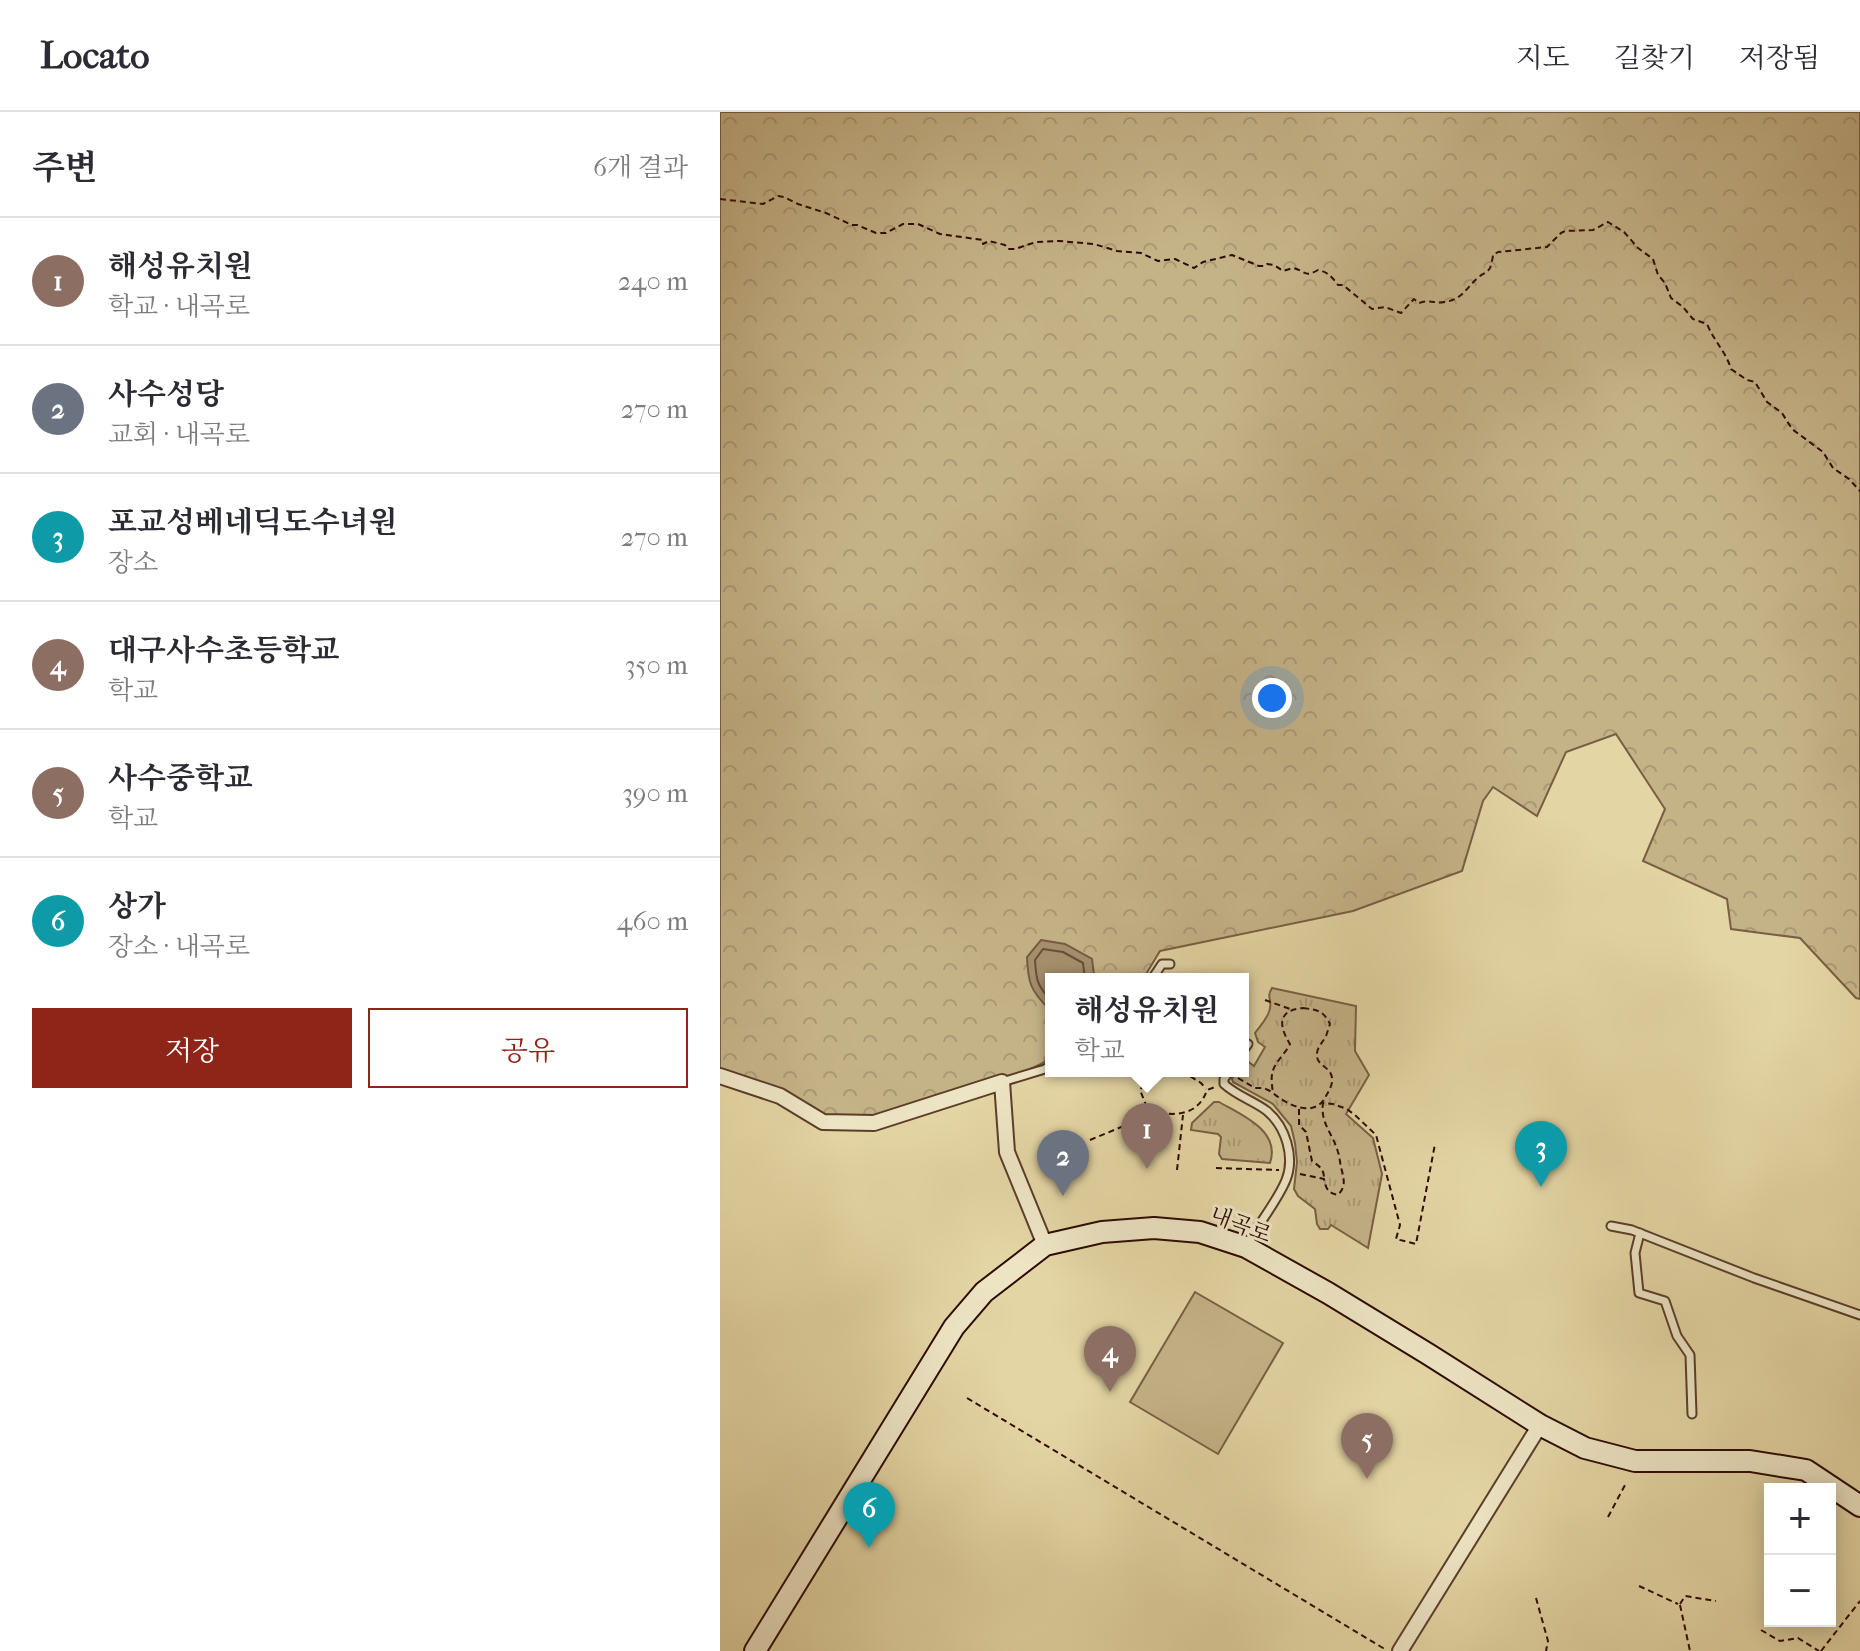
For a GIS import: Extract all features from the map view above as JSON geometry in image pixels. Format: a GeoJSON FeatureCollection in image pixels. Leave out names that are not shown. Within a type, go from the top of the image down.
{"type":"FeatureCollection","features":[{"type":"Feature","properties":{"kind":"main road","name":"내곡로"},"geometry":{"type":"LineString","coordinates":[[755,1651],[954,1327],[984,1292],[1045,1245],[1102,1232],[1154,1228],[1200,1232],[1246,1247],[1328,1293],[1540,1425],[1585,1448],[1635,1461],[1750,1461],[1806,1470],[1860,1506]]}},
{"type":"Feature","properties":{"kind":"street"},"geometry":{"type":"LineString","coordinates":[[720,1076],[780,1096],[823,1122],[861,1123],[874,1123],[1002,1082],[1007,1152],[1045,1245]]}},
{"type":"Feature","properties":{"kind":"street"},"geometry":{"type":"LineString","coordinates":[[1400,1651],[1540,1425]]}},
{"type":"Feature","properties":{"kind":"lane"},"geometry":{"type":"LineString","coordinates":[[1156,973],[1162,964],[1170,964]]}},
{"type":"Feature","properties":{"kind":"lane"},"geometry":{"type":"LineString","coordinates":[[1002,1082],[1045,1069]]}},
{"type":"Feature","properties":{"kind":"lane"},"geometry":{"type":"LineString","coordinates":[[1226,1077],[1224,1084],[1231,1091],[1266,1111],[1275,1120],[1288,1144],[1286,1179],[1246,1247]]}},
{"type":"Feature","properties":{"kind":"lane"},"geometry":{"type":"LineString","coordinates":[[1611,1226],[1640,1233],[1860,1315]]}},
{"type":"Feature","properties":{"kind":"lane"},"geometry":{"type":"LineString","coordinates":[[1640,1233],[1635,1253],[1639,1293],[1665,1301],[1677,1336],[1690,1355],[1692,1414]]}},
{"type":"Feature","properties":{"kind":"path"},"geometry":{"type":"LineString","coordinates":[[720,199],[763,204],[778,196],[784,197],[876,233],[886,233],[903,224],[918,224],[940,234],[983,240],[983,244],[989,241],[1005,245],[1008,249],[1036,242],[1083,243],[1141,253],[1158,261],[1175,259],[1194,268],[1203,262],[1232,255],[1259,266],[1274,265],[1283,271],[1293,268],[1304,274],[1324,271],[1372,309],[1385,307],[1401,313],[1414,299],[1419,303],[1457,299],[1487,272],[1493,255],[1498,252],[1547,247],[1561,233],[1593,230],[1608,222],[1624,232],[1653,259],[1671,298],[1693,319],[1707,324],[1729,360],[1731,369],[1755,382],[1767,402],[1782,413],[1792,429],[1823,452],[1833,468],[1860,491]]}},
{"type":"Feature","properties":{"kind":"path"},"geometry":{"type":"LineString","coordinates":[[1265,1000],[1291,1009],[1315,1010],[1325,1014],[1330,1024],[1316,1056],[1332,1078],[1321,1113],[1339,1153],[1345,1180],[1343,1190],[1338,1195],[1326,1189],[1324,1172],[1312,1161],[1306,1132],[1299,1125],[1299,1109]]}},
{"type":"Feature","properties":{"kind":"path"},"geometry":{"type":"LineString","coordinates":[[1273,1093],[1271,1071],[1290,1044],[1281,1025],[1284,1015],[1291,1009]]}},
{"type":"Feature","properties":{"kind":"path"},"geometry":{"type":"LineString","coordinates":[[1151,1077],[1140,1090],[1148,1110],[1183,1114],[1195,1108],[1207,1090],[1192,1077]]}},
{"type":"Feature","properties":{"kind":"path"},"geometry":{"type":"LineString","coordinates":[[1237,1077],[1255,1088],[1264,1088],[1299,1109],[1317,1107],[1323,1103],[1347,1109],[1376,1135],[1400,1225],[1396,1239],[1416,1244],[1435,1144]]}},
{"type":"Feature","properties":{"kind":"path"},"geometry":{"type":"LineString","coordinates":[[1090,1140],[1143,1118],[1151,1111]]}},
{"type":"Feature","properties":{"kind":"path"},"geometry":{"type":"LineString","coordinates":[[1177,1170],[1183,1114]]}},
{"type":"Feature","properties":{"kind":"path"},"geometry":{"type":"LineString","coordinates":[[1216,1168],[1280,1170]]}},
{"type":"Feature","properties":{"kind":"path"},"geometry":{"type":"LineString","coordinates":[[1295,1172],[1324,1179]]}},
{"type":"Feature","properties":{"kind":"path"},"geometry":{"type":"LineString","coordinates":[[967,1398],[1383,1648],[1381,1651]]}},
{"type":"Feature","properties":{"kind":"path"},"geometry":{"type":"LineString","coordinates":[[1608,1517],[1625,1485]]}},
{"type":"Feature","properties":{"kind":"path"},"geometry":{"type":"LineString","coordinates":[[1639,1586],[1680,1605]]}},
{"type":"Feature","properties":{"kind":"path"},"geometry":{"type":"LineString","coordinates":[[1690,1651],[1680,1605],[1685,1596],[1716,1601]]}},
{"type":"Feature","properties":{"kind":"path"},"geometry":{"type":"LineString","coordinates":[[1536,1598],[1548,1641],[1546,1651]]}},
{"type":"Feature","properties":{"kind":"path"},"geometry":{"type":"LineString","coordinates":[[1761,1630],[1780,1641],[1798,1638],[1820,1651],[1860,1601]]}},
{"type":"Feature","properties":{"kind":"green space"},"geometry":{"type":"Polygon","coordinates":[[[720,112],[1860,112],[1860,999],[1800,938],[1731,929],[1727,899],[1643,861],[1665,809],[1616,734],[1566,752],[1537,816],[1493,787],[1483,801],[1462,871],[1353,911],[1160,951],[1147,973],[1045,973],[1045,1061],[1002,1082],[874,1123],[823,1122],[720,1076],[720,112]]]}},
{"type":"Feature","properties":{"kind":"green space"},"geometry":{"type":"Polygon","coordinates":[[[1272,988],[1356,1006],[1355,1051],[1369,1075],[1346,1114],[1373,1138],[1382,1174],[1368,1248],[1331,1225],[1328,1229],[1320,1229],[1315,1209],[1294,1189],[1297,1162],[1291,1126],[1273,1104],[1233,1082],[1233,1077],[1249,1077],[1249,1062],[1254,1066],[1265,1047],[1258,1042],[1255,1033],[1269,1011],[1272,988]]]}},
{"type":"Feature","properties":{"kind":"green space"},"geometry":{"type":"Polygon","coordinates":[[[1214,1102],[1248,1119],[1265,1133],[1272,1152],[1270,1163],[1222,1159],[1219,1154],[1221,1137],[1218,1134],[1191,1130],[1192,1123],[1214,1102]]]}},
{"type":"Feature","properties":{"kind":"green space"},"geometry":{"type":"Polygon","coordinates":[[[1195,1292],[1283,1343],[1218,1454],[1130,1402],[1195,1292]]]}},
{"type":"Feature","properties":{"kind":"water"},"geometry":{"type":"Polygon","coordinates":[[[1041,940],[1065,944],[1092,959],[1094,973],[1045,973],[1045,1004],[1031,985],[1027,957],[1041,940]]]}},
{"type":"Feature","properties":{"kind":"place","name":"해성유치원"},"geometry":{"type":"Point","coordinates":[1147,1169]}},
{"type":"Feature","properties":{"kind":"place","name":"포교성베네딕도수녀원"},"geometry":{"type":"Point","coordinates":[1541,1187]}},
{"type":"Feature","properties":{"kind":"place","name":"사수성당"},"geometry":{"type":"Point","coordinates":[1063,1196]}},
{"type":"Feature","properties":{"kind":"place","name":"대구사수초등학교"},"geometry":{"type":"Point","coordinates":[1110,1392]}},
{"type":"Feature","properties":{"kind":"place","name":"사수중학교"},"geometry":{"type":"Point","coordinates":[1367,1479]}},
{"type":"Feature","properties":{"kind":"place","name":"상가"},"geometry":{"type":"Point","coordinates":[869,1548]}}]}
